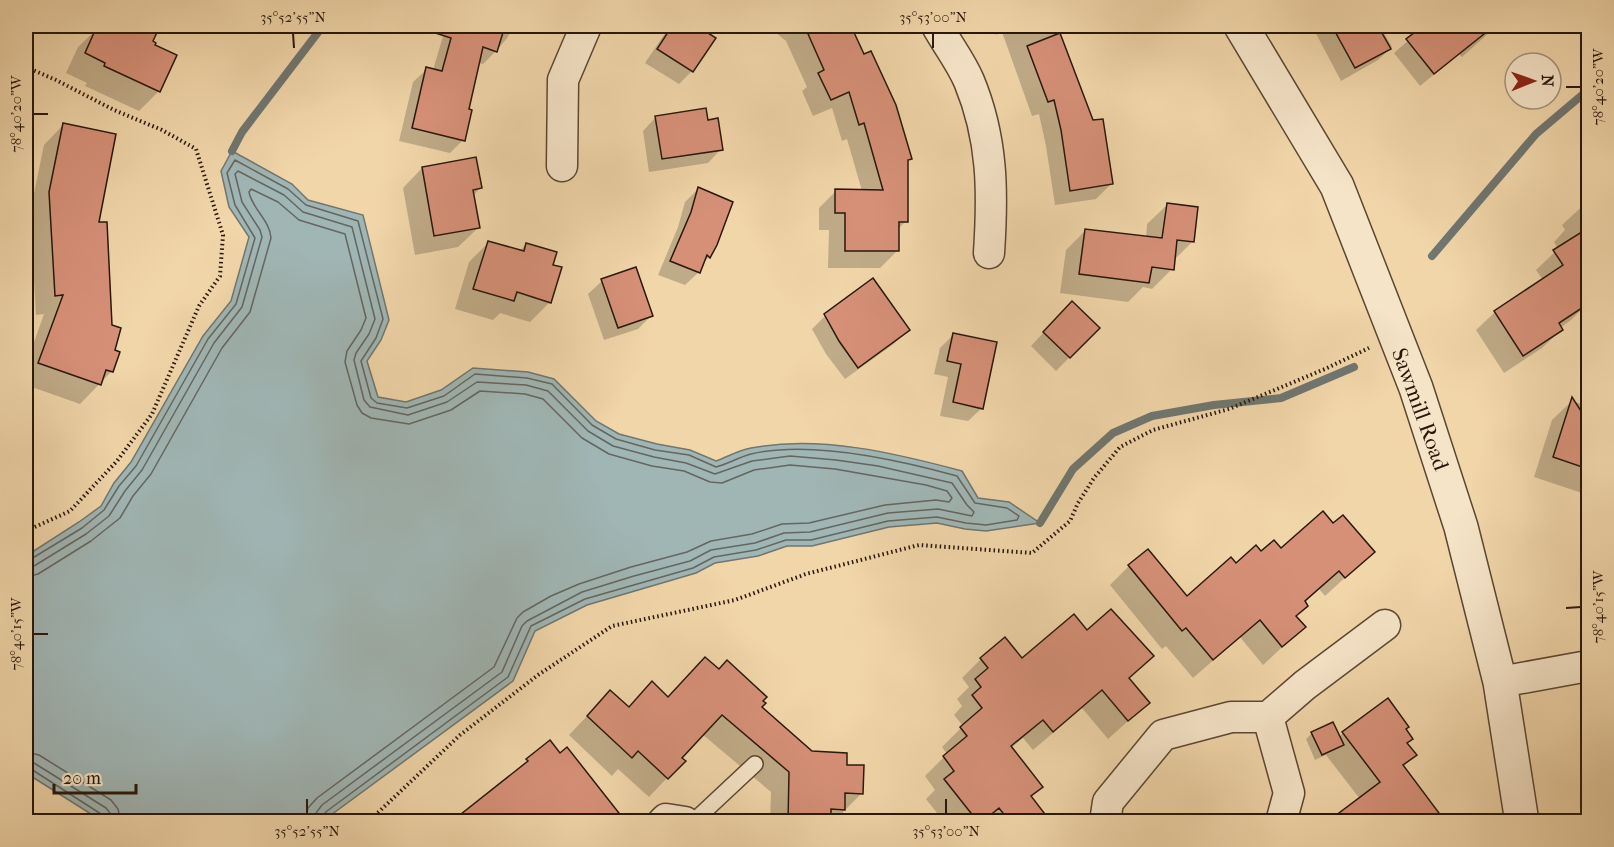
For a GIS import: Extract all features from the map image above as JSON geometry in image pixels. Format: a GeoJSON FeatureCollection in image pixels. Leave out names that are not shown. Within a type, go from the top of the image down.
{"type":"FeatureCollection","features":[{"type":"Feature","properties":{"kind":"street"},"geometry":{"type":"LineString","coordinates":[[562,166],[563,80],[586,26]]}},
{"type":"Feature","properties":{"kind":"street"},"geometry":{"type":"LineString","coordinates":[[937,26],[969,80],[988,140],[992,207],[989,253]]}},
{"type":"Feature","properties":{"kind":"street","name":"Sawmill Road"},"geometry":{"type":"LineString","coordinates":[[1241,26],[1336,186],[1416,388],[1461,527],[1500,682],[1522,822]]}},
{"type":"Feature","properties":{"kind":"street"},"geometry":{"type":"LineString","coordinates":[[1105,822],[1108,802],[1163,735],[1231,717],[1268,717],[1305,685],[1385,625]]}},
{"type":"Feature","properties":{"kind":"street"},"geometry":{"type":"LineString","coordinates":[[1500,682],[1588,666]]}},
{"type":"Feature","properties":{"kind":"street"},"geometry":{"type":"LineString","coordinates":[[1268,717],[1289,793],[1281,822]]}},
{"type":"Feature","properties":{"kind":"street"},"geometry":{"type":"LineString","coordinates":[[663,822],[666,819],[685,822]]}},
{"type":"Feature","properties":{"kind":"lane"},"geometry":{"type":"LineString","coordinates":[[693,822],[755,764]]}},
{"type":"Feature","properties":{"kind":"path"},"geometry":{"type":"LineString","coordinates":[[26,67],[114,110],[162,130],[196,149],[223,235],[220,276],[200,306],[152,414],[117,461],[70,511],[26,531]]}},
{"type":"Feature","properties":{"kind":"path"},"geometry":{"type":"LineString","coordinates":[[368,822],[460,735],[538,675],[612,626],[735,600],[806,574],[919,544],[1032,553],[1070,521],[1094,478],[1120,447],[1153,430],[1230,409],[1394,336]]}},
{"type":"Feature","properties":{"kind":"water"},"geometry":{"type":"Polygon","coordinates":[[[232,151],[292,184],[308,200],[363,215],[389,320],[381,340],[367,361],[378,397],[406,402],[441,390],[473,368],[528,372],[554,379],[596,421],[619,434],[690,450],[716,461],[747,449],[777,445],[830,445],[884,452],[962,471],[978,498],[1009,502],[1040,523],[986,531],[937,523],[889,527],[812,546],[787,546],[758,556],[715,563],[696,573],[587,605],[535,631],[513,681],[325,821],[102,821],[26,773],[26,556],[101,506],[114,483],[131,462],[203,336],[231,301],[249,237],[229,207],[221,171],[232,151]]]}},
{"type":"Feature","properties":{"kind":"building"},"geometry":{"type":"Polygon","coordinates":[[[97,26],[121,33],[124,26],[160,26],[153,41],[155,45],[177,55],[160,92],[104,66],[105,63],[85,53],[97,26]]]}},
{"type":"Feature","properties":{"kind":"building"},"geometry":{"type":"Polygon","coordinates":[[[430,26],[505,26],[497,52],[483,47],[469,109],[472,110],[465,141],[412,128],[426,67],[442,71],[451,38],[429,31],[430,26]]]}},
{"type":"Feature","properties":{"kind":"building"},"geometry":{"type":"Polygon","coordinates":[[[672,26],[697,26],[716,38],[693,72],[657,49],[672,26]]]}},
{"type":"Feature","properties":{"kind":"building"},"geometry":{"type":"Polygon","coordinates":[[[827,26],[851,26],[864,54],[871,51],[896,105],[912,159],[908,160],[908,222],[899,222],[899,251],[845,251],[845,213],[835,213],[835,189],[883,190],[864,123],[859,125],[849,92],[831,100],[818,73],[824,70],[808,34],[827,26]]]}},
{"type":"Feature","properties":{"kind":"building"},"geometry":{"type":"Polygon","coordinates":[[[1332,26],[1378,26],[1391,49],[1355,68],[1332,26]]]}},
{"type":"Feature","properties":{"kind":"building"},"geometry":{"type":"Polygon","coordinates":[[[1423,26],[1494,26],[1434,74],[1406,39],[1423,26]]]}},
{"type":"Feature","properties":{"kind":"building"},"geometry":{"type":"Polygon","coordinates":[[[1060,33],[1093,120],[1103,119],[1113,184],[1070,191],[1054,100],[1048,102],[1027,46],[1060,33]]]}},
{"type":"Feature","properties":{"kind":"building"},"geometry":{"type":"Polygon","coordinates":[[[706,108],[708,120],[718,118],[723,150],[662,159],[655,116],[706,108]]]}},
{"type":"Feature","properties":{"kind":"building"},"geometry":{"type":"Polygon","coordinates":[[[63,123],[116,134],[99,222],[107,222],[112,325],[121,328],[115,350],[120,352],[113,372],[106,370],[101,385],[38,363],[63,295],[55,296],[49,192],[63,123]]]}},
{"type":"Feature","properties":{"kind":"building"},"geometry":{"type":"Polygon","coordinates":[[[476,157],[482,188],[473,190],[480,228],[434,236],[422,167],[476,157]]]}},
{"type":"Feature","properties":{"kind":"building"},"geometry":{"type":"Polygon","coordinates":[[[698,187],[733,202],[717,245],[710,258],[707,255],[700,273],[670,261],[691,212],[698,187]]]}},
{"type":"Feature","properties":{"kind":"building"},"geometry":{"type":"Polygon","coordinates":[[[1167,203],[1198,207],[1194,242],[1177,240],[1174,270],[1152,267],[1149,283],[1079,274],[1085,229],[1162,238],[1167,203]]]}},
{"type":"Feature","properties":{"kind":"building"},"geometry":{"type":"Polygon","coordinates":[[[1588,228],[1588,304],[1559,323],[1563,330],[1523,356],[1494,311],[1563,265],[1553,250],[1588,228]]]}},
{"type":"Feature","properties":{"kind":"building"},"geometry":{"type":"Polygon","coordinates":[[[488,241],[524,251],[526,243],[557,252],[553,265],[562,267],[551,303],[517,292],[514,301],[473,289],[488,241]]]}},
{"type":"Feature","properties":{"kind":"building"},"geometry":{"type":"Polygon","coordinates":[[[636,267],[653,316],[618,328],[601,279],[636,267]]]}},
{"type":"Feature","properties":{"kind":"building"},"geometry":{"type":"Polygon","coordinates":[[[873,278],[910,330],[858,368],[824,314],[873,278]]]}},
{"type":"Feature","properties":{"kind":"building"},"geometry":{"type":"Polygon","coordinates":[[[1072,301],[1100,328],[1070,358],[1043,332],[1072,301]]]}},
{"type":"Feature","properties":{"kind":"building"},"geometry":{"type":"Polygon","coordinates":[[[953,333],[997,342],[983,409],[953,402],[961,364],[947,361],[953,333]]]}},
{"type":"Feature","properties":{"kind":"building"},"geometry":{"type":"Polygon","coordinates":[[[1572,397],[1588,422],[1588,469],[1553,457],[1572,397]]]}},
{"type":"Feature","properties":{"kind":"building"},"geometry":{"type":"Polygon","coordinates":[[[1323,511],[1333,523],[1343,515],[1375,552],[1345,578],[1339,571],[1305,601],[1308,606],[1296,616],[1306,627],[1282,647],[1260,620],[1213,660],[1186,628],[1182,631],[1128,565],[1148,549],[1187,596],[1231,557],[1236,563],[1256,545],[1261,551],[1274,540],[1281,548],[1323,511]]]}},
{"type":"Feature","properties":{"kind":"building"},"geometry":{"type":"Polygon","coordinates":[[[1111,609],[1154,656],[1129,678],[1150,703],[1128,721],[1102,690],[1053,732],[1043,720],[1011,746],[1043,787],[1031,796],[1051,822],[1010,822],[999,808],[982,822],[978,822],[944,779],[954,771],[943,756],[967,736],[960,727],[982,708],[972,695],[981,687],[975,679],[988,668],[980,658],[1005,637],[1022,658],[1074,614],[1087,630],[1111,609]]]}},
{"type":"Feature","properties":{"kind":"building"},"geometry":{"type":"Polygon","coordinates":[[[705,657],[719,669],[727,660],[767,697],[762,707],[812,751],[847,753],[847,765],[864,765],[863,794],[845,793],[845,810],[831,809],[831,822],[788,822],[789,772],[722,715],[682,758],[686,761],[668,779],[638,751],[632,758],[587,716],[610,690],[629,707],[652,681],[668,697],[705,657]]]}},
{"type":"Feature","properties":{"kind":"building"},"geometry":{"type":"Polygon","coordinates":[[[1388,698],[1409,727],[1406,729],[1413,739],[1407,743],[1417,755],[1403,765],[1439,813],[1426,822],[1327,822],[1380,782],[1342,732],[1388,698]]]}},
{"type":"Feature","properties":{"kind":"building"},"geometry":{"type":"Polygon","coordinates":[[[1333,722],[1344,745],[1322,755],[1311,732],[1333,722]]]}},
{"type":"Feature","properties":{"kind":"building"},"geometry":{"type":"Polygon","coordinates":[[[550,740],[560,753],[567,747],[626,822],[451,822],[528,761],[526,759],[550,740]]]}},
{"type":"Feature","properties":{"kind":"waterway"},"geometry":{"type":"LineString","coordinates":[[232,151],[242,132],[319,31],[319,26]]}},
{"type":"Feature","properties":{"kind":"waterway"},"geometry":{"type":"LineString","coordinates":[[1432,256],[1536,134],[1588,90]]}},
{"type":"Feature","properties":{"kind":"waterway"},"geometry":{"type":"LineString","coordinates":[[1040,523],[1073,469],[1113,433],[1152,416],[1214,405],[1281,398],[1354,367]]}}]}
